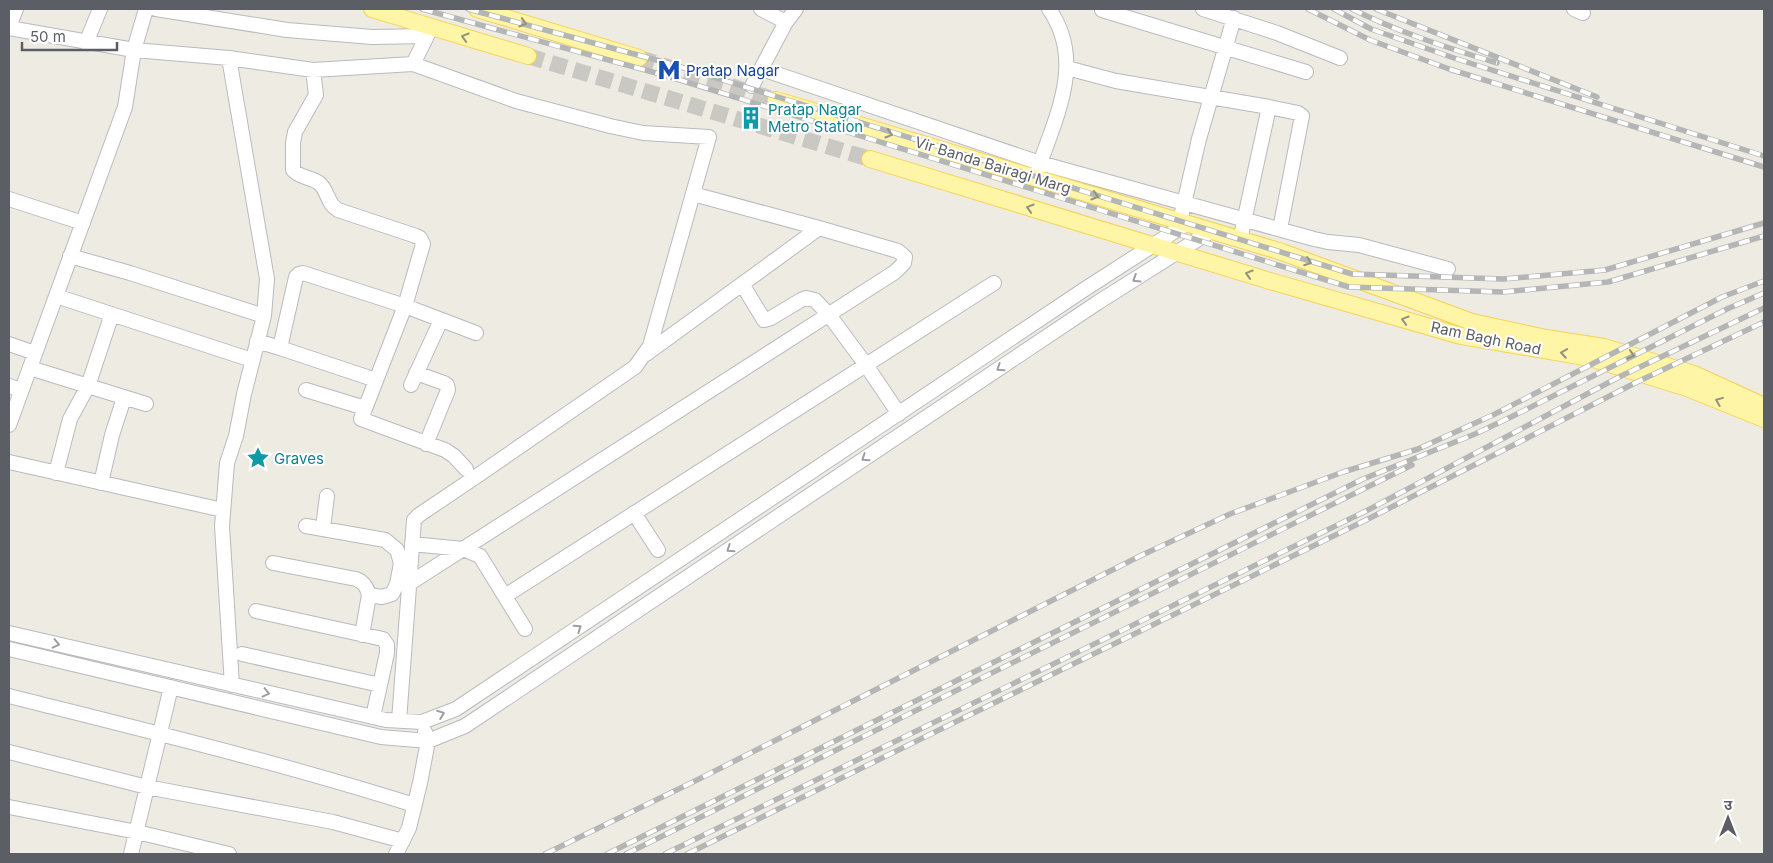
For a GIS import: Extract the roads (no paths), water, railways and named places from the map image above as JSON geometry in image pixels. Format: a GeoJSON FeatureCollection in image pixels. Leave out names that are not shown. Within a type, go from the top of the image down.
{"type":"FeatureCollection","features":[{"type":"Feature","properties":{"kind":"main road"},"geometry":{"type":"LineString","coordinates":[[372,9],[429,32],[528,56]]}},
{"type":"Feature","properties":{"kind":"main road"},"geometry":{"type":"LineString","coordinates":[[477,9],[639,58]]}},
{"type":"Feature","properties":{"kind":"main road","name":"Vir Banda Bairagi Marg"},"geometry":{"type":"LineString","coordinates":[[776,100],[1037,170],[1183,223],[1211,231]]}},
{"type":"Feature","properties":{"kind":"main road","name":"Vir Banda Bairagi Marg"},"geometry":{"type":"LineString","coordinates":[[870,159],[1177,253]]}},
{"type":"Feature","properties":{"kind":"main road","name":"Ram Bagh Road"},"geometry":{"type":"LineString","coordinates":[[1211,231],[1282,252],[1472,322],[1546,338],[1604,347],[1694,374],[1764,406]]}},
{"type":"Feature","properties":{"kind":"main road","name":"Ram Bagh Road"},"geometry":{"type":"LineString","coordinates":[[1177,253],[1461,336],[1590,358],[1687,388],[1764,419]]}},
{"type":"Feature","properties":{"kind":"street"},"geometry":{"type":"LineString","coordinates":[[16,9],[9,28],[86,43],[134,50],[229,58],[313,70],[413,64],[516,101],[610,126],[643,133],[709,137],[650,346],[643,356],[635,366],[418,515],[414,520],[399,721]]}},
{"type":"Feature","properties":{"kind":"street"},"geometry":{"type":"LineString","coordinates":[[86,43],[100,9]]}},
{"type":"Feature","properties":{"kind":"street"},"geometry":{"type":"LineString","coordinates":[[9,425],[15,388],[30,368],[125,107],[134,50],[146,9]]}},
{"type":"Feature","properties":{"kind":"street"},"geometry":{"type":"LineString","coordinates":[[156,9],[287,30],[372,37],[429,32]]}},
{"type":"Feature","properties":{"kind":"street"},"geometry":{"type":"LineString","coordinates":[[761,9],[786,22]]}},
{"type":"Feature","properties":{"kind":"street"},"geometry":{"type":"LineString","coordinates":[[752,86],[786,22],[796,9]]}},
{"type":"Feature","properties":{"kind":"street"},"geometry":{"type":"LineString","coordinates":[[1037,170],[1066,86],[1068,68],[1064,41],[1057,20],[1049,9]]}},
{"type":"Feature","properties":{"kind":"street"},"geometry":{"type":"LineString","coordinates":[[1203,9],[1277,33],[1340,58]]}},
{"type":"Feature","properties":{"kind":"street"},"geometry":{"type":"LineString","coordinates":[[1102,10],[1306,72]]}},
{"type":"Feature","properties":{"kind":"street"},"geometry":{"type":"LineString","coordinates":[[9,634],[373,717],[422,722],[456,708],[1153,245],[1183,223],[1184,204],[1199,139],[1234,18]]}},
{"type":"Feature","properties":{"kind":"street"},"geometry":{"type":"LineString","coordinates":[[413,64],[429,32]]}},
{"type":"Feature","properties":{"kind":"street"},"geometry":{"type":"LineString","coordinates":[[229,58],[267,278],[264,316],[252,360],[236,436],[226,463],[222,526],[232,685]]}},
{"type":"Feature","properties":{"kind":"street"},"geometry":{"type":"LineString","coordinates":[[1068,68],[1116,81],[1269,107],[1298,113],[1302,116],[1280,229]]}},
{"type":"Feature","properties":{"kind":"street"},"geometry":{"type":"LineString","coordinates":[[762,69],[1037,170],[1245,218],[1328,242],[1359,245],[1448,269]]}},
{"type":"Feature","properties":{"kind":"street"},"geometry":{"type":"LineString","coordinates":[[313,70],[316,95],[295,132],[293,170],[301,176],[318,182],[322,186],[331,205],[338,210],[420,238],[423,244],[405,306],[361,419],[450,453],[466,469]]}},
{"type":"Feature","properties":{"kind":"street"},"geometry":{"type":"LineString","coordinates":[[1240,240],[1269,107]]}},
{"type":"Feature","properties":{"kind":"street"},"geometry":{"type":"LineString","coordinates":[[410,583],[829,315],[895,272],[904,263],[905,257],[898,251],[693,194]]}},
{"type":"Feature","properties":{"kind":"street"},"geometry":{"type":"LineString","coordinates":[[9,199],[83,223]]}},
{"type":"Feature","properties":{"kind":"street"},"geometry":{"type":"LineString","coordinates":[[643,356],[819,228]]}},
{"type":"Feature","properties":{"kind":"street"},"geometry":{"type":"LineString","coordinates":[[9,649],[381,737],[428,741],[465,726],[1097,303],[1211,231]]}},
{"type":"Feature","properties":{"kind":"street"},"geometry":{"type":"LineString","coordinates":[[70,256],[264,316]]}},
{"type":"Feature","properties":{"kind":"street"},"geometry":{"type":"LineString","coordinates":[[280,348],[296,277],[303,273],[405,306],[476,333]]}},
{"type":"Feature","properties":{"kind":"street"},"geometry":{"type":"LineString","coordinates":[[506,596],[994,283]]}},
{"type":"Feature","properties":{"kind":"street"},"geometry":{"type":"LineString","coordinates":[[742,284],[764,320],[806,298],[815,300],[829,315],[866,365],[896,416],[902,434]]}},
{"type":"Feature","properties":{"kind":"street"},"geometry":{"type":"LineString","coordinates":[[56,296],[252,360]]}},
{"type":"Feature","properties":{"kind":"street"},"geometry":{"type":"LineString","coordinates":[[56,473],[70,419],[88,386],[112,314]]}},
{"type":"Feature","properties":{"kind":"street"},"geometry":{"type":"LineString","coordinates":[[426,444],[448,390],[447,385],[444,383],[414,379],[441,320]]}},
{"type":"Feature","properties":{"kind":"street"},"geometry":{"type":"LineString","coordinates":[[257,341],[376,380]]}},
{"type":"Feature","properties":{"kind":"street"},"geometry":{"type":"LineString","coordinates":[[9,344],[35,354]]}},
{"type":"Feature","properties":{"kind":"street"},"geometry":{"type":"LineString","coordinates":[[30,368],[146,404]]}},
{"type":"Feature","properties":{"kind":"street"},"geometry":{"type":"LineString","coordinates":[[306,390],[365,408]]}},
{"type":"Feature","properties":{"kind":"street"},"geometry":{"type":"LineString","coordinates":[[101,483],[112,435],[124,398]]}},
{"type":"Feature","properties":{"kind":"street"},"geometry":{"type":"LineString","coordinates":[[9,462],[223,510]]}},
{"type":"Feature","properties":{"kind":"street"},"geometry":{"type":"LineString","coordinates":[[322,528],[327,496]]}},
{"type":"Feature","properties":{"kind":"street"},"geometry":{"type":"LineString","coordinates":[[634,513],[658,550]]}},
{"type":"Feature","properties":{"kind":"street"},"geometry":{"type":"LineString","coordinates":[[306,526],[385,540],[397,550],[401,563],[397,584],[392,594],[382,597],[369,596]]}},
{"type":"Feature","properties":{"kind":"street"},"geometry":{"type":"LineString","coordinates":[[412,544],[463,549],[480,556],[525,629]]}},
{"type":"Feature","properties":{"kind":"street"},"geometry":{"type":"LineString","coordinates":[[273,563],[363,582],[368,589],[369,596],[362,635]]}},
{"type":"Feature","properties":{"kind":"street"},"geometry":{"type":"LineString","coordinates":[[256,611],[383,640],[387,645],[387,653],[373,717]]}},
{"type":"Feature","properties":{"kind":"street"},"geometry":{"type":"LineString","coordinates":[[242,654],[380,685]]}},
{"type":"Feature","properties":{"kind":"street"},"geometry":{"type":"LineString","coordinates":[[131,854],[171,687]]}},
{"type":"Feature","properties":{"kind":"street"},"geometry":{"type":"LineString","coordinates":[[9,696],[160,734],[352,786],[414,805]]}},
{"type":"Feature","properties":{"kind":"street"},"geometry":{"type":"LineString","coordinates":[[396,854],[409,828],[428,741],[422,722]]}},
{"type":"Feature","properties":{"kind":"street"},"geometry":{"type":"LineString","coordinates":[[9,752],[147,787],[334,822],[403,841]]}},
{"type":"Feature","properties":{"kind":"street"},"geometry":{"type":"LineString","coordinates":[[9,807],[137,832],[229,854]]}},
{"type":"Feature","properties":{"kind":"tunnel"},"geometry":{"type":"LineString","coordinates":[[528,56],[870,159]]}},
{"type":"Feature","properties":{"kind":"tunnel"},"geometry":{"type":"LineString","coordinates":[[639,58],[776,100]]}},
{"type":"Feature","properties":{"kind":"railway"},"geometry":{"type":"LineString","coordinates":[[422,9],[667,76],[1349,287],[1503,292],[1608,282],[1764,236]]}},
{"type":"Feature","properties":{"kind":"railway"},"geometry":{"type":"LineString","coordinates":[[468,9],[671,64],[1352,274],[1503,279],[1605,270],[1764,223]]}},
{"type":"Feature","properties":{"kind":"railway"},"geometry":{"type":"LineString","coordinates":[[1308,9],[1370,40],[1449,69],[1764,167]]}},
{"type":"Feature","properties":{"kind":"railway"},"geometry":{"type":"LineString","coordinates":[[1334,9],[1371,29],[1454,58],[1764,156]]}},
{"type":"Feature","properties":{"kind":"railway"},"geometry":{"type":"LineString","coordinates":[[1352,9],[1405,32],[1497,63]]}},
{"type":"Feature","properties":{"kind":"railway"},"geometry":{"type":"LineString","coordinates":[[1376,9],[1597,97]]}},
{"type":"Feature","properties":{"kind":"railway"},"geometry":{"type":"LineString","coordinates":[[545,854],[693,782],[1140,556],[1230,514],[1343,472],[1418,449],[1495,414],[1722,297],[1764,281]]}},
{"type":"Feature","properties":{"kind":"railway"},"geometry":{"type":"LineString","coordinates":[[607,854],[1363,479],[1475,434],[1727,309],[1764,293]]}},
{"type":"Feature","properties":{"kind":"railway"},"geometry":{"type":"LineString","coordinates":[[665,854],[1368,510],[1621,376],[1764,308]]}},
{"type":"Feature","properties":{"kind":"railway"},"geometry":{"type":"LineString","coordinates":[[687,854],[1372,517],[1637,382],[1764,322]]}},
{"type":"Feature","properties":{"kind":"railway"},"geometry":{"type":"LineString","coordinates":[[626,854],[1412,465]]}},
{"type":"Feature","properties":{"kind":"place","name":"Pratap Nagar"},"geometry":{"type":"Point","coordinates":[669,70]}},
{"type":"Feature","properties":{"kind":"place","name":"Pratap Nagar Metro Station"},"geometry":{"type":"Point","coordinates":[751,118]}},
{"type":"Feature","properties":{"kind":"place","name":"Graves"},"geometry":{"type":"Point","coordinates":[258,458]}}]}
